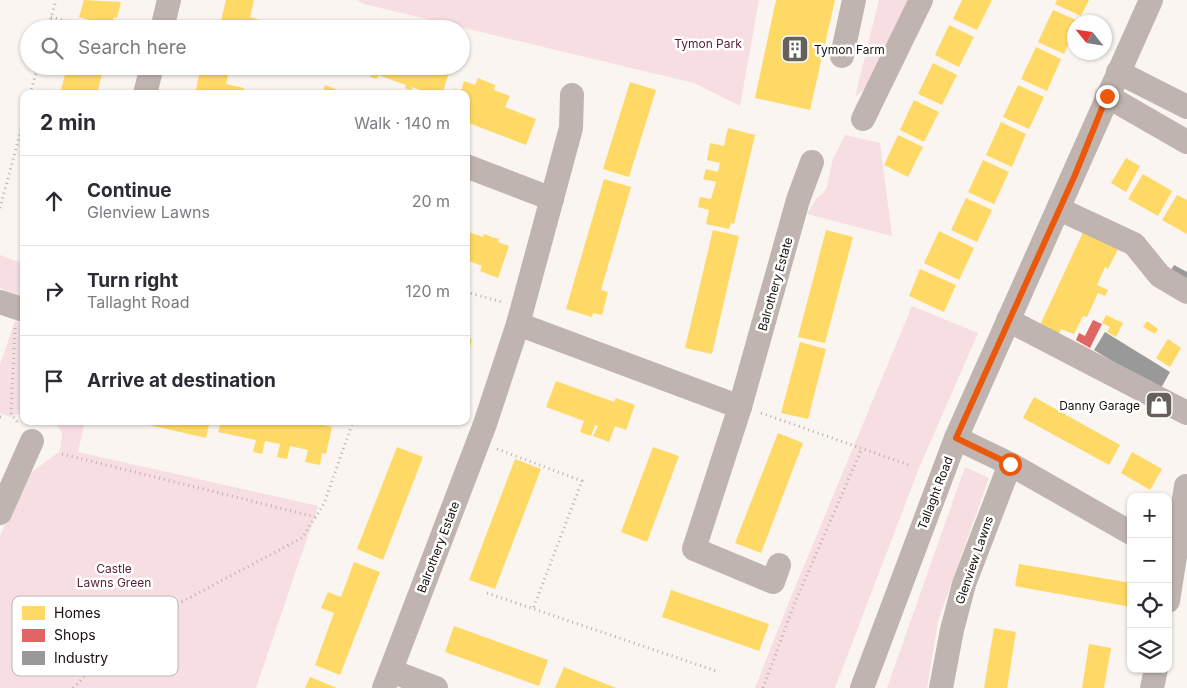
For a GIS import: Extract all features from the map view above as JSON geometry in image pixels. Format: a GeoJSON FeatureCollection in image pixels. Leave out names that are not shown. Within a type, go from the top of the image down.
{"type":"FeatureCollection","features":[{"type":"Feature","properties":{"kind":"street"},"geometry":{"type":"LineString","coordinates":[[164,20],[170,0]]}},
{"type":"Feature","properties":{"kind":"street"},"geometry":{"type":"LineString","coordinates":[[842,56],[854,0]]}},
{"type":"Feature","properties":{"kind":"street"},"geometry":{"type":"LineString","coordinates":[[863,119],[920,0]]}},
{"type":"Feature","properties":{"kind":"street","name":"Tallaght Road"},"geometry":{"type":"LineString","coordinates":[[862,688],[956,438],[1151,0]]}},
{"type":"Feature","properties":{"kind":"street"},"geometry":{"type":"LineString","coordinates":[[1118,72],[1187,107]]}},
{"type":"Feature","properties":{"kind":"street"},"geometry":{"type":"LineString","coordinates":[[146,90],[150,75]]}},
{"type":"Feature","properties":{"kind":"street","name":"Balrothery Estate"},"geometry":{"type":"LineString","coordinates":[[436,688],[388,679],[476,422],[518,324],[571,128],[572,95]]}},
{"type":"Feature","properties":{"kind":"street"},"geometry":{"type":"LineString","coordinates":[[1107,96],[1187,142]]}},
{"type":"Feature","properties":{"kind":"street","name":"Balrothery Estate"},"geometry":{"type":"LineString","coordinates":[[780,565],[773,582],[694,548],[747,409],[798,200],[812,162]]}},
{"type":"Feature","properties":{"kind":"street"},"geometry":{"type":"LineString","coordinates":[[470,168],[552,199]]}},
{"type":"Feature","properties":{"kind":"street"},"geometry":{"type":"LineString","coordinates":[[1059,210],[1134,244],[1160,276],[1187,292]]}},
{"type":"Feature","properties":{"kind":"street"},"geometry":{"type":"LineString","coordinates":[[0,302],[19,319]]}},
{"type":"Feature","properties":{"kind":"street"},"geometry":{"type":"LineString","coordinates":[[1008,320],[1187,413]]}},
{"type":"Feature","properties":{"kind":"street"},"geometry":{"type":"LineString","coordinates":[[518,324],[747,409]]}},
{"type":"Feature","properties":{"kind":"street"},"geometry":{"type":"LineString","coordinates":[[956,438],[1010,464],[1127,531]]}},
{"type":"Feature","properties":{"kind":"street"},"geometry":{"type":"LineString","coordinates":[[0,513],[32,441]]}},
{"type":"Feature","properties":{"kind":"street","name":"Glenview Lawns"},"geometry":{"type":"LineString","coordinates":[[942,688],[952,630],[964,584],[1010,464]]}},
{"type":"Feature","properties":{"kind":"street"},"geometry":{"type":"LineString","coordinates":[[1172,552],[1186,486]]}},
{"type":"Feature","properties":{"kind":"street"},"geometry":{"type":"LineString","coordinates":[[1152,688],[1155,673]]}},
{"type":"Feature","properties":{"kind":"path"},"geometry":{"type":"LineString","coordinates":[[50,20],[56,0]]}},
{"type":"Feature","properties":{"kind":"path"},"geometry":{"type":"LineString","coordinates":[[51,17],[62,20]]}},
{"type":"Feature","properties":{"kind":"path"},"geometry":{"type":"LineString","coordinates":[[31,90],[35,75]]}},
{"type":"Feature","properties":{"kind":"path"},"geometry":{"type":"LineString","coordinates":[[0,208],[20,141]]}},
{"type":"Feature","properties":{"kind":"path"},"geometry":{"type":"LineString","coordinates":[[470,293],[502,302]]}},
{"type":"Feature","properties":{"kind":"path"},"geometry":{"type":"LineString","coordinates":[[19,319],[11,414],[32,441]]}},
{"type":"Feature","properties":{"kind":"path"},"geometry":{"type":"LineString","coordinates":[[747,409],[909,464]]}},
{"type":"Feature","properties":{"kind":"path"},"geometry":{"type":"LineString","coordinates":[[0,417],[4,418]]}},
{"type":"Feature","properties":{"kind":"path"},"geometry":{"type":"LineString","coordinates":[[178,604],[302,538],[324,504],[353,425]]}},
{"type":"Feature","properties":{"kind":"path"},"geometry":{"type":"LineString","coordinates":[[492,447],[582,481],[533,609]]}},
{"type":"Feature","properties":{"kind":"path"},"geometry":{"type":"LineString","coordinates":[[763,688],[794,605],[862,448]]}},
{"type":"Feature","properties":{"kind":"path"},"geometry":{"type":"LineString","coordinates":[[62,454],[316,517]]}},
{"type":"Feature","properties":{"kind":"path"},"geometry":{"type":"LineString","coordinates":[[487,593],[719,672]]}},
{"type":"Feature","properties":{"kind":"path"},"geometry":{"type":"LineString","coordinates":[[73,688],[85,676]]}},
{"type":"Feature","properties":{"kind":"green space","name":"Tymon Park"},"geometry":{"type":"Polygon","coordinates":[[[357,0],[759,0],[740,106],[694,83],[470,29],[470,20],[431,20],[364,4],[357,0]]]}},
{"type":"Feature","properties":{"kind":"green space"},"geometry":{"type":"Polygon","coordinates":[[[879,0],[908,0],[867,87],[855,97],[879,0]]]}},
{"type":"Feature","properties":{"kind":"green space"},"geometry":{"type":"Polygon","coordinates":[[[845,135],[880,143],[892,236],[807,214],[817,198],[826,190],[833,159],[845,135]]]}},
{"type":"Feature","properties":{"kind":"green space"},"geometry":{"type":"Polygon","coordinates":[[[0,255],[20,262],[20,296],[0,288],[0,255]]]}},
{"type":"Feature","properties":{"kind":"green space"},"geometry":{"type":"Polygon","coordinates":[[[912,306],[978,333],[919,468],[835,688],[755,688],[791,597],[912,306]]]}},
{"type":"Feature","properties":{"kind":"green space"},"geometry":{"type":"Polygon","coordinates":[[[15,321],[20,323],[20,413],[10,417],[0,413],[0,365],[15,321]]]}},
{"type":"Feature","properties":{"kind":"green space","name":"Castle Lawns Green"},"geometry":{"type":"Polygon","coordinates":[[[57,425],[84,425],[78,452],[318,506],[256,688],[0,688],[0,536],[28,475],[60,451],[62,433],[57,425]]]}},
{"type":"Feature","properties":{"kind":"green space"},"geometry":{"type":"Polygon","coordinates":[[[965,467],[989,478],[938,621],[927,688],[887,688],[965,467]]]}},
{"type":"Feature","properties":{"kind":"building: Homes"},"geometry":{"type":"Polygon","coordinates":[[[84,0],[121,2],[117,18],[114,17],[113,20],[90,20],[79,17],[84,0]]]}},
{"type":"Feature","properties":{"kind":"building: Homes"},"geometry":{"type":"Polygon","coordinates":[[[226,0],[254,0],[250,17],[260,20],[221,20],[226,0]]]}},
{"type":"Feature","properties":{"kind":"building: Homes","name":"Tymon Farm"},"geometry":{"type":"Polygon","coordinates":[[[776,0],[835,0],[810,110],[755,98],[776,0]]]}},
{"type":"Feature","properties":{"kind":"building: Homes"},"geometry":{"type":"Polygon","coordinates":[[[962,0],[992,0],[977,30],[953,19],[962,0]]]}},
{"type":"Feature","properties":{"kind":"building: Homes"},"geometry":{"type":"Polygon","coordinates":[[[1057,0],[1089,0],[1082,15],[1055,4],[1057,0]]]}},
{"type":"Feature","properties":{"kind":"building: Homes"},"geometry":{"type":"Polygon","coordinates":[[[1053,10],[1067,16],[1067,47],[1064,54],[1038,42],[1053,10]]]}},
{"type":"Feature","properties":{"kind":"building: Homes"},"geometry":{"type":"Polygon","coordinates":[[[949,25],[974,37],[959,67],[935,55],[949,25]]]}},
{"type":"Feature","properties":{"kind":"building: Homes"},"geometry":{"type":"Polygon","coordinates":[[[1036,47],[1061,59],[1047,91],[1021,79],[1036,47]]]}},
{"type":"Feature","properties":{"kind":"building: Homes"},"geometry":{"type":"Polygon","coordinates":[[[933,63],[957,75],[942,105],[918,94],[933,63]]]}},
{"type":"Feature","properties":{"kind":"building: Homes"},"geometry":{"type":"Polygon","coordinates":[[[65,75],[102,75],[98,90],[61,90],[65,75]]]}},
{"type":"Feature","properties":{"kind":"building: Homes"},"geometry":{"type":"Polygon","coordinates":[[[199,75],[228,75],[226,84],[244,88],[243,90],[196,90],[199,75]]]}},
{"type":"Feature","properties":{"kind":"building: Homes"},"geometry":{"type":"Polygon","coordinates":[[[371,75],[378,75],[377,79],[370,77],[371,75]]]}},
{"type":"Feature","properties":{"kind":"building: Homes"},"geometry":{"type":"Polygon","coordinates":[[[378,75],[448,75],[443,90],[420,90],[412,87],[411,90],[405,88],[406,85],[378,75]]]}},
{"type":"Feature","properties":{"kind":"building: Homes"},"geometry":{"type":"Polygon","coordinates":[[[478,78],[495,85],[494,90],[510,96],[505,107],[536,119],[526,145],[470,124],[470,90],[461,90],[464,81],[475,85],[478,78]]]}},
{"type":"Feature","properties":{"kind":"building: Homes"},"geometry":{"type":"Polygon","coordinates":[[[630,82],[656,90],[629,177],[603,169],[630,82]]]}},
{"type":"Feature","properties":{"kind":"building: Homes"},"geometry":{"type":"Polygon","coordinates":[[[325,85],[338,90],[323,90],[325,85]]]}},
{"type":"Feature","properties":{"kind":"building: Homes"},"geometry":{"type":"Polygon","coordinates":[[[1018,85],[1044,97],[1029,129],[1003,117],[1018,85]]]}},
{"type":"Feature","properties":{"kind":"building: Homes"},"geometry":{"type":"Polygon","coordinates":[[[914,100],[939,112],[924,142],[900,130],[914,100]]]}},
{"type":"Feature","properties":{"kind":"building: Homes"},"geometry":{"type":"Polygon","coordinates":[[[1001,122],[1026,134],[1012,167],[986,155],[1001,122]]]}},
{"type":"Feature","properties":{"kind":"building: Homes"},"geometry":{"type":"Polygon","coordinates":[[[728,128],[755,135],[734,224],[731,223],[729,229],[706,224],[709,210],[698,207],[700,197],[711,199],[716,182],[703,179],[706,169],[718,172],[720,163],[707,160],[710,143],[724,146],[728,128]]]}},
{"type":"Feature","properties":{"kind":"building: Homes"},"geometry":{"type":"Polygon","coordinates":[[[898,135],[923,147],[908,177],[884,165],[898,135]]]}},
{"type":"Feature","properties":{"kind":"building: Homes"},"geometry":{"type":"Polygon","coordinates":[[[1126,158],[1140,166],[1126,192],[1111,183],[1126,158]]]}},
{"type":"Feature","properties":{"kind":"building: Homes"},"geometry":{"type":"Polygon","coordinates":[[[983,160],[1009,172],[994,204],[968,192],[983,160]]]}},
{"type":"Feature","properties":{"kind":"building: Homes"},"geometry":{"type":"Polygon","coordinates":[[[1143,174],[1172,191],[1158,216],[1128,199],[1143,174]]]}},
{"type":"Feature","properties":{"kind":"building: Homes"},"geometry":{"type":"Polygon","coordinates":[[[604,179],[631,187],[601,290],[608,292],[602,315],[593,313],[592,317],[566,309],[604,179]]]}},
{"type":"Feature","properties":{"kind":"building: Homes"},"geometry":{"type":"Polygon","coordinates":[[[1177,195],[1187,200],[1187,234],[1162,220],[1177,195]]]}},
{"type":"Feature","properties":{"kind":"building: Homes"},"geometry":{"type":"Polygon","coordinates":[[[966,198],[992,210],[977,242],[951,230],[966,198]]]}},
{"type":"Feature","properties":{"kind":"building: Homes"},"geometry":{"type":"Polygon","coordinates":[[[1085,228],[1120,245],[1108,269],[1105,267],[1097,285],[1108,290],[1105,296],[1098,293],[1087,317],[1083,316],[1074,334],[1061,329],[1059,334],[1040,325],[1085,228]]]}},
{"type":"Feature","properties":{"kind":"building: Homes"},"geometry":{"type":"Polygon","coordinates":[[[713,230],[739,236],[712,354],[685,348],[713,230]]]}},
{"type":"Feature","properties":{"kind":"building: Homes"},"geometry":{"type":"Polygon","coordinates":[[[826,230],[853,237],[825,343],[798,337],[826,230]]]}},
{"type":"Feature","properties":{"kind":"building: Homes"},"geometry":{"type":"Polygon","coordinates":[[[939,231],[974,248],[959,280],[924,263],[939,231]]]}},
{"type":"Feature","properties":{"kind":"building: Homes"},"geometry":{"type":"Polygon","coordinates":[[[470,232],[483,237],[484,234],[499,239],[498,242],[509,246],[498,278],[480,271],[482,266],[470,262],[470,232]]]}},
{"type":"Feature","properties":{"kind":"building: Homes"},"geometry":{"type":"Polygon","coordinates":[[[920,269],[956,285],[944,312],[909,296],[920,269]]]}},
{"type":"Feature","properties":{"kind":"building: Homes"},"geometry":{"type":"Polygon","coordinates":[[[1106,315],[1123,323],[1116,337],[1107,332],[1110,327],[1102,323],[1106,315]]]}},
{"type":"Feature","properties":{"kind":"building: Homes"},"geometry":{"type":"Polygon","coordinates":[[[1147,321],[1158,329],[1155,334],[1143,327],[1147,321]]]}},
{"type":"Feature","properties":{"kind":"building: Homes"},"geometry":{"type":"Polygon","coordinates":[[[1168,339],[1181,348],[1170,367],[1156,358],[1168,339]]]}},
{"type":"Feature","properties":{"kind":"building: Homes"},"geometry":{"type":"Polygon","coordinates":[[[800,342],[826,349],[808,419],[781,413],[800,342]]]}},
{"type":"Feature","properties":{"kind":"building: Homes"},"geometry":{"type":"Polygon","coordinates":[[[556,381],[614,402],[616,398],[635,405],[626,430],[615,426],[609,442],[593,436],[598,426],[595,425],[591,436],[580,432],[584,421],[546,407],[556,381]]]}},
{"type":"Feature","properties":{"kind":"building: Homes"},"geometry":{"type":"Polygon","coordinates":[[[1034,397],[1120,445],[1109,465],[1023,418],[1034,397]]]}},
{"type":"Feature","properties":{"kind":"building: Homes"},"geometry":{"type":"Polygon","coordinates":[[[149,425],[209,425],[206,438],[149,425]]]}},
{"type":"Feature","properties":{"kind":"building: Homes"},"geometry":{"type":"Polygon","coordinates":[[[220,425],[323,425],[332,427],[326,454],[322,453],[320,465],[305,462],[308,450],[290,446],[287,459],[277,457],[280,444],[265,441],[262,454],[253,452],[256,440],[218,432],[220,425]]]}},
{"type":"Feature","properties":{"kind":"building: Homes"},"geometry":{"type":"Polygon","coordinates":[[[778,433],[803,443],[761,553],[735,543],[778,433]]]}},
{"type":"Feature","properties":{"kind":"building: Homes"},"geometry":{"type":"Polygon","coordinates":[[[397,447],[423,457],[383,560],[357,549],[397,447]]]}},
{"type":"Feature","properties":{"kind":"building: Homes"},"geometry":{"type":"Polygon","coordinates":[[[653,447],[679,456],[647,542],[621,532],[653,447]]]}},
{"type":"Feature","properties":{"kind":"building: Homes"},"geometry":{"type":"Polygon","coordinates":[[[1132,452],[1162,469],[1150,490],[1121,473],[1132,452]]]}},
{"type":"Feature","properties":{"kind":"building: Homes"},"geometry":{"type":"Polygon","coordinates":[[[515,459],[541,469],[495,589],[469,580],[515,459]]]}},
{"type":"Feature","properties":{"kind":"building: Homes"},"geometry":{"type":"Polygon","coordinates":[[[354,562],[380,572],[340,675],[315,665],[334,613],[321,608],[328,592],[341,597],[354,562]]]}},
{"type":"Feature","properties":{"kind":"building: Homes"},"geometry":{"type":"Polygon","coordinates":[[[1019,564],[1127,582],[1127,606],[1015,586],[1019,564]]]}},
{"type":"Feature","properties":{"kind":"building: Homes"},"geometry":{"type":"Polygon","coordinates":[[[671,590],[769,624],[759,651],[662,617],[671,590]]]}},
{"type":"Feature","properties":{"kind":"building: Homes"},"geometry":{"type":"Polygon","coordinates":[[[454,626],[548,660],[539,686],[445,652],[454,626]]]}},
{"type":"Feature","properties":{"kind":"building: Homes"},"geometry":{"type":"Polygon","coordinates":[[[994,628],[1016,632],[1007,688],[984,688],[994,628]]]}},
{"type":"Feature","properties":{"kind":"building: Homes"},"geometry":{"type":"Polygon","coordinates":[[[1089,644],[1111,648],[1104,688],[1082,688],[1089,644]]]}},
{"type":"Feature","properties":{"kind":"building: Homes"},"geometry":{"type":"Polygon","coordinates":[[[564,667],[581,674],[616,688],[555,688],[564,667]]]}},
{"type":"Feature","properties":{"kind":"building: Homes"},"geometry":{"type":"Polygon","coordinates":[[[310,677],[337,688],[305,688],[310,677]]]}},
{"type":"Feature","properties":{"kind":"building: Shops"},"geometry":{"type":"Polygon","coordinates":[[[1093,320],[1102,324],[1090,348],[1076,340],[1079,333],[1085,336],[1093,320]]]}},
{"type":"Feature","properties":{"kind":"building: Industry"},"geometry":{"type":"Polygon","coordinates":[[[1174,265],[1187,272],[1187,288],[1167,277],[1174,265]]]}},
{"type":"Feature","properties":{"kind":"building: Industry"},"geometry":{"type":"Polygon","coordinates":[[[1105,332],[1170,372],[1160,390],[1094,350],[1105,332]]]}},
{"type":"Feature","properties":{"kind":"place","name":"Tymon Farm"},"geometry":{"type":"Point","coordinates":[795,49]}},
{"type":"Feature","properties":{"kind":"place","name":"Danny Garage"},"geometry":{"type":"Point","coordinates":[1159,405]}},
{"type":"Feature","properties":{"kind":"route"},"geometry":{"type":"LineString","coordinates":[[1010,464],[956,438],[989,361],[1075,175],[1107,96]]}}]}
